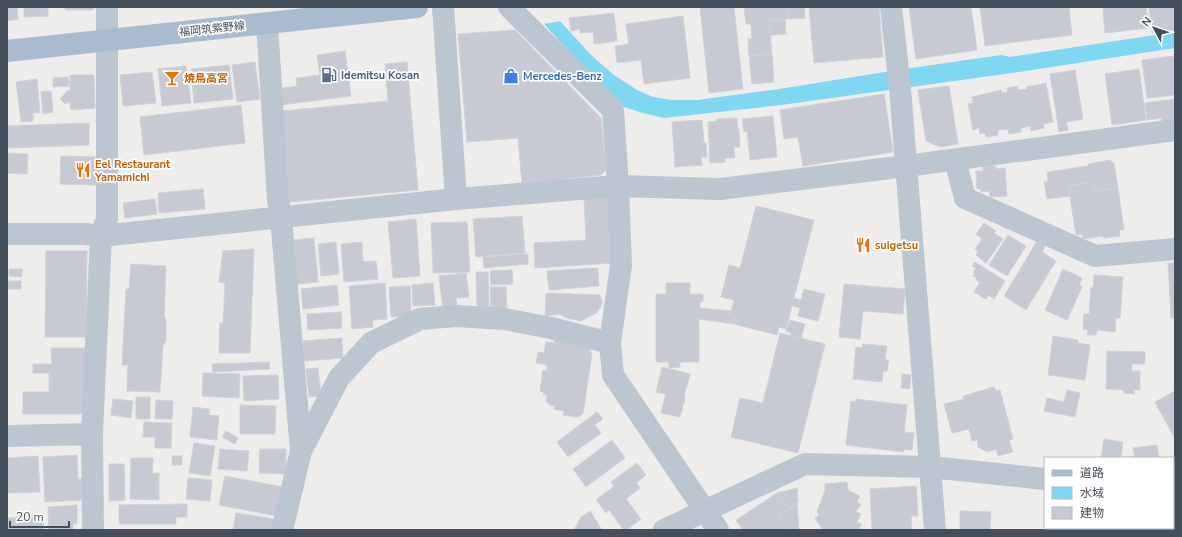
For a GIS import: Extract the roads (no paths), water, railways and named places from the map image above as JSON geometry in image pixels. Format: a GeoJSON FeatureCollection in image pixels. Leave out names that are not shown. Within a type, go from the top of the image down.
{"type":"FeatureCollection","features":[{"type":"Feature","properties":{"kind":"main road","name":"福岡筑紫野線"},"geometry":{"type":"LineString","coordinates":[[7,51],[107,42],[417,7]]}},
{"type":"Feature","properties":{"kind":"street"},"geometry":{"type":"LineString","coordinates":[[93,530],[92,434],[101,236],[107,219],[106,7]]}},
{"type":"Feature","properties":{"kind":"street"},"geometry":{"type":"LineString","coordinates":[[443,7],[456,199]]}},
{"type":"Feature","properties":{"kind":"street"},"geometry":{"type":"LineString","coordinates":[[509,7],[613,110],[621,265],[610,342],[613,375],[718,530]]}},
{"type":"Feature","properties":{"kind":"street"},"geometry":{"type":"LineString","coordinates":[[891,7],[899,79],[935,530]]}},
{"type":"Feature","properties":{"kind":"street"},"geometry":{"type":"LineString","coordinates":[[267,23],[278,200],[281,218],[300,451]]}},
{"type":"Feature","properties":{"kind":"street"},"geometry":{"type":"LineString","coordinates":[[7,234],[85,234],[101,236],[456,199],[618,186],[720,189],[955,160],[1175,130]]}},
{"type":"Feature","properties":{"kind":"street"},"geometry":{"type":"LineString","coordinates":[[955,160],[965,198],[1095,256],[1175,249]]}},
{"type":"Feature","properties":{"kind":"street"},"geometry":{"type":"LineString","coordinates":[[282,530],[300,451],[339,378],[371,343],[420,320],[456,316],[504,319],[610,342]]}},
{"type":"Feature","properties":{"kind":"street"},"geometry":{"type":"LineString","coordinates":[[7,436],[92,434]]}},
{"type":"Feature","properties":{"kind":"street"},"geometry":{"type":"LineString","coordinates":[[664,530],[805,464],[930,467],[1044,479]]}},
{"type":"Feature","properties":{"kind":"water"},"geometry":{"type":"Polygon","coordinates":[[[529,7],[547,7],[592,56],[614,75],[637,90],[653,97],[671,100],[697,100],[779,89],[1001,55],[1010,57],[1175,32],[1175,48],[1012,73],[781,105],[664,118],[624,107],[579,63],[529,7]]]}},
{"type":"Feature","properties":{"kind":"place","name":"Idemitsu Kosan"},"geometry":{"type":"Point","coordinates":[329,75]}},
{"type":"Feature","properties":{"kind":"place","name":"Mercedes-Benz"},"geometry":{"type":"Point","coordinates":[511,76]}},
{"type":"Feature","properties":{"kind":"place","name":"焼鳥高宮"},"geometry":{"type":"Point","coordinates":[172,78]}},
{"type":"Feature","properties":{"kind":"place","name":"Eel Restaurant Yamamichi"},"geometry":{"type":"Point","coordinates":[83,170]}},
{"type":"Feature","properties":{"kind":"place","name":"suigetsu"},"geometry":{"type":"Point","coordinates":[863,245]}}]}
